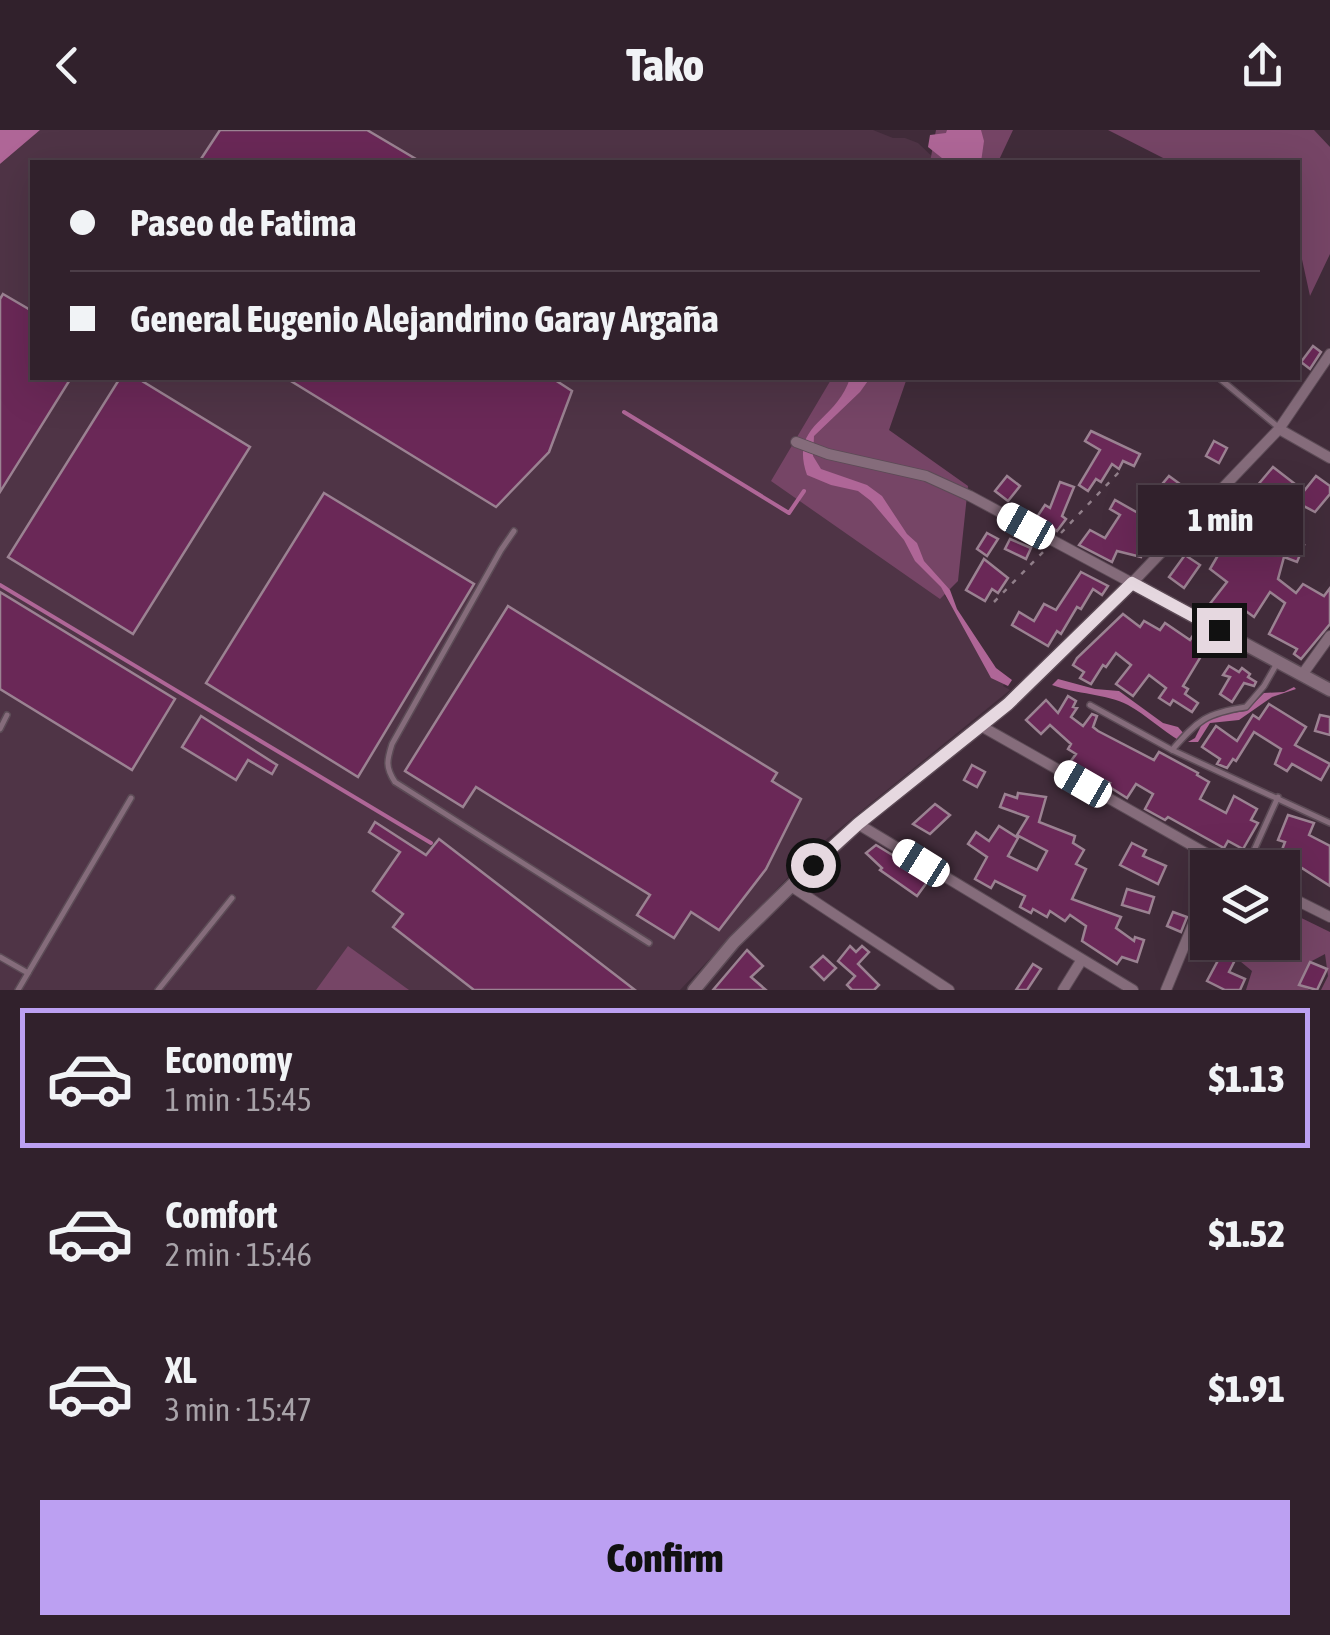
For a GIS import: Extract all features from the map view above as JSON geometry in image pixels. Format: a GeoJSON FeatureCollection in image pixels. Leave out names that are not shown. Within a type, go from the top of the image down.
{"type":"FeatureCollection","features":[{"type":"Feature","properties":{"kind":"street"},"geometry":{"type":"LineString","coordinates":[[694,990],[734,942],[791,886],[858,824],[1008,704],[1132,583],[1279,428],[1330,354]]}},
{"type":"Feature","properties":{"kind":"street"},"geometry":{"type":"LineString","coordinates":[[1279,428],[1330,458]]}},
{"type":"Feature","properties":{"kind":"street"},"geometry":{"type":"LineString","coordinates":[[796,442],[828,454],[926,476],[970,496],[1330,690]]}},
{"type":"Feature","properties":{"kind":"street"},"geometry":{"type":"LineString","coordinates":[[1302,674],[1330,636]]}},
{"type":"Feature","properties":{"kind":"street"},"geometry":{"type":"LineString","coordinates":[[981,726],[1193,850]]}},
{"type":"Feature","properties":{"kind":"street"},"geometry":{"type":"LineString","coordinates":[[858,824],[1133,990]]}},
{"type":"Feature","properties":{"kind":"street"},"geometry":{"type":"LineString","coordinates":[[791,886],[949,990]]}},
{"type":"Feature","properties":{"kind":"street"},"geometry":{"type":"LineString","coordinates":[[1300,902],[1330,917]]}},
{"type":"Feature","properties":{"kind":"street"},"geometry":{"type":"LineString","coordinates":[[1166,990],[1190,932]]}},
{"type":"Feature","properties":{"kind":"street"},"geometry":{"type":"LineString","coordinates":[[1063,990],[1080,961]]}},
{"type":"Feature","properties":{"kind":"lane"},"geometry":{"type":"LineString","coordinates":[[1221,380],[1279,428]]}},
{"type":"Feature","properties":{"kind":"lane"},"geometry":{"type":"LineString","coordinates":[[514,531],[392,744],[386,762],[388,772],[395,782],[649,943]]}},
{"type":"Feature","properties":{"kind":"lane"},"geometry":{"type":"LineString","coordinates":[[1172,750],[1198,720],[1216,711],[1246,707],[1278,662]]}},
{"type":"Feature","properties":{"kind":"lane"},"geometry":{"type":"LineString","coordinates":[[1090,705],[1172,750],[1330,823]]}},
{"type":"Feature","properties":{"kind":"lane"},"geometry":{"type":"LineString","coordinates":[[0,729],[8,715]]}},
{"type":"Feature","properties":{"kind":"lane"},"geometry":{"type":"LineString","coordinates":[[18,990],[131,798]]}},
{"type":"Feature","properties":{"kind":"lane"},"geometry":{"type":"LineString","coordinates":[[1254,850],[1278,798]]}},
{"type":"Feature","properties":{"kind":"lane"},"geometry":{"type":"LineString","coordinates":[[158,990],[232,898]]}},
{"type":"Feature","properties":{"kind":"lane"},"geometry":{"type":"LineString","coordinates":[[0,957],[28,974]]}},
{"type":"Feature","properties":{"kind":"shaded area"},"geometry":{"type":"Polygon","coordinates":[[[0,130],[40,130],[0,164],[0,130]]]}},
{"type":"Feature","properties":{"kind":"shaded area"},"geometry":{"type":"Polygon","coordinates":[[[40,130],[873,130],[918,143],[936,160],[30,160],[30,380],[845,380],[876,496],[1005,683],[1003,686],[1010,690],[818,846],[680,990],[0,990],[0,164],[40,130]]]}},
{"type":"Feature","properties":{"kind":"shaded area"},"geometry":{"type":"Polygon","coordinates":[[[936,130],[1013,130],[999,160],[930,160],[936,130]]]}},
{"type":"Feature","properties":{"kind":"shaded area"},"geometry":{"type":"Polygon","coordinates":[[[981,130],[981,160],[944,160],[928,147],[930,135],[981,130]]]}},
{"type":"Feature","properties":{"kind":"shaded area"},"geometry":{"type":"Polygon","coordinates":[[[1108,130],[1314,130],[1330,147],[1330,254],[1310,296],[1300,250],[1300,160],[1167,160],[1108,130]]]}},
{"type":"Feature","properties":{"kind":"shaded area"},"geometry":{"type":"Polygon","coordinates":[[[831,380],[906,380],[889,430],[968,486],[958,581],[940,599],[771,481],[831,380]]]}},
{"type":"Feature","properties":{"kind":"shaded area"},"geometry":{"type":"Polygon","coordinates":[[[849,380],[869,380],[814,436],[813,456],[821,469],[867,485],[882,496],[917,543],[924,561],[950,590],[957,609],[996,668],[1012,680],[1008,686],[991,678],[941,587],[915,561],[904,540],[871,501],[858,491],[807,475],[804,444],[849,380]]]}},
{"type":"Feature","properties":{"kind":"shaded area"},"geometry":{"type":"Polygon","coordinates":[[[1058,679],[1119,691],[1185,735],[1180,741],[1120,701],[1052,685],[1058,679]]]}},
{"type":"Feature","properties":{"kind":"shaded area"},"geometry":{"type":"Polygon","coordinates":[[[1294,687],[1239,720],[1210,723],[1198,742],[1188,742],[1195,738],[1203,722],[1216,715],[1246,711],[1264,693],[1294,687]]]}},
{"type":"Feature","properties":{"kind":"shaded area"},"geometry":{"type":"Polygon","coordinates":[[[1300,917],[1330,932],[1330,990],[1321,990],[1328,976],[1325,954],[1310,962],[1300,985],[1310,990],[1246,990],[1252,971],[1239,960],[1300,960],[1300,917]]]}},
{"type":"Feature","properties":{"kind":"shaded area"},"geometry":{"type":"Polygon","coordinates":[[[348,946],[409,990],[316,990],[348,946]]]}},
{"type":"Feature","properties":{"kind":"building"},"geometry":{"type":"Polygon","coordinates":[[[220,130],[367,130],[418,160],[200,160],[220,130]]]}},
{"type":"Feature","properties":{"kind":"building"},"geometry":{"type":"Polygon","coordinates":[[[3,294],[30,310],[30,380],[70,380],[0,492],[3,294]]]}},
{"type":"Feature","properties":{"kind":"building"},"geometry":{"type":"Polygon","coordinates":[[[1313,346],[1321,352],[1310,369],[1301,362],[1313,346]]]}},
{"type":"Feature","properties":{"kind":"building"},"geometry":{"type":"Polygon","coordinates":[[[119,380],[140,380],[250,447],[133,634],[8,557],[119,380]]]}},
{"type":"Feature","properties":{"kind":"building"},"geometry":{"type":"Polygon","coordinates":[[[289,380],[555,380],[572,391],[549,452],[496,507],[289,380]]]}},
{"type":"Feature","properties":{"kind":"building"},"geometry":{"type":"Polygon","coordinates":[[[1091,431],[1140,454],[1134,466],[1123,461],[1119,469],[1112,464],[1101,482],[1096,479],[1088,491],[1079,485],[1100,450],[1085,441],[1091,431]]]}},
{"type":"Feature","properties":{"kind":"building"},"geometry":{"type":"Polygon","coordinates":[[[1214,441],[1227,448],[1219,463],[1206,456],[1214,441]]]}},
{"type":"Feature","properties":{"kind":"building"},"geometry":{"type":"Polygon","coordinates":[[[1273,467],[1304,491],[1316,476],[1330,486],[1330,494],[1315,512],[1277,492],[1253,528],[1304,545],[1297,562],[1284,557],[1278,579],[1296,593],[1303,584],[1324,596],[1330,588],[1330,624],[1301,659],[1294,654],[1297,649],[1269,634],[1285,603],[1270,592],[1254,617],[1243,609],[1237,617],[1224,608],[1220,613],[1209,605],[1227,582],[1210,569],[1224,545],[1205,532],[1227,498],[1234,503],[1244,489],[1251,493],[1273,467]]]}},
{"type":"Feature","properties":{"kind":"building"},"geometry":{"type":"Polygon","coordinates":[[[1007,476],[1020,486],[1008,501],[995,491],[1007,476]]]}},
{"type":"Feature","properties":{"kind":"building"},"geometry":{"type":"Polygon","coordinates":[[[1169,476],[1180,484],[1168,502],[1177,508],[1169,521],[1163,517],[1154,532],[1150,529],[1141,557],[1117,551],[1112,562],[1079,545],[1090,530],[1105,538],[1120,515],[1110,509],[1115,500],[1138,513],[1169,476]]]}},
{"type":"Feature","properties":{"kind":"building"},"geometry":{"type":"Polygon","coordinates":[[[1060,482],[1074,487],[1062,516],[1066,519],[1057,531],[1037,517],[1045,505],[1050,508],[1060,482]]]}},
{"type":"Feature","properties":{"kind":"building"},"geometry":{"type":"Polygon","coordinates":[[[324,493],[474,584],[358,777],[206,683],[324,493]]]}},
{"type":"Feature","properties":{"kind":"building"},"geometry":{"type":"Polygon","coordinates":[[[987,533],[998,539],[987,556],[977,549],[987,533]]]}},
{"type":"Feature","properties":{"kind":"building"},"geometry":{"type":"Polygon","coordinates":[[[1010,539],[1031,548],[1026,559],[1005,549],[1010,539]]]}},
{"type":"Feature","properties":{"kind":"building"},"geometry":{"type":"Polygon","coordinates":[[[1185,555],[1200,565],[1184,588],[1169,577],[1185,555]]]}},
{"type":"Feature","properties":{"kind":"building"},"geometry":{"type":"Polygon","coordinates":[[[984,559],[1008,578],[998,593],[992,589],[985,601],[966,590],[984,559]]]}},
{"type":"Feature","properties":{"kind":"building"},"geometry":{"type":"Polygon","coordinates":[[[1081,572],[1108,586],[1102,595],[1093,589],[1048,646],[1012,625],[1019,612],[1034,621],[1044,604],[1056,610],[1081,572]]]}},
{"type":"Feature","properties":{"kind":"building"},"geometry":{"type":"Polygon","coordinates":[[[0,592],[175,699],[132,770],[0,689],[0,592]]]}},
{"type":"Feature","properties":{"kind":"building"},"geometry":{"type":"Polygon","coordinates":[[[508,606],[777,773],[772,781],[801,799],[766,869],[719,930],[691,912],[674,938],[637,915],[650,895],[476,787],[463,807],[405,771],[508,606]]]}},
{"type":"Feature","properties":{"kind":"building"},"geometry":{"type":"Polygon","coordinates":[[[1123,614],[1140,627],[1144,621],[1160,630],[1165,623],[1190,640],[1194,634],[1209,643],[1183,686],[1188,689],[1185,694],[1198,703],[1192,712],[1173,700],[1170,705],[1159,698],[1166,688],[1149,675],[1133,696],[1116,684],[1131,665],[1116,653],[1091,684],[1080,678],[1084,672],[1073,665],[1077,658],[1123,614]]]}},
{"type":"Feature","properties":{"kind":"building"},"geometry":{"type":"Polygon","coordinates":[[[1229,666],[1239,672],[1242,668],[1256,682],[1254,686],[1244,683],[1232,702],[1220,694],[1230,677],[1223,675],[1229,666]]]}},
{"type":"Feature","properties":{"kind":"building"},"geometry":{"type":"Polygon","coordinates":[[[1068,696],[1076,701],[1073,707],[1077,708],[1071,717],[1083,726],[1092,714],[1097,716],[1093,727],[1098,731],[1154,760],[1159,752],[1198,773],[1209,782],[1200,799],[1226,813],[1234,796],[1257,809],[1251,820],[1258,823],[1243,849],[1228,841],[1224,848],[1168,817],[1165,820],[1145,809],[1153,794],[1136,784],[1127,798],[1108,786],[1110,783],[1068,765],[1076,754],[1068,749],[1071,744],[1050,725],[1041,734],[1026,720],[1046,700],[1058,713],[1068,696]]]}},
{"type":"Feature","properties":{"kind":"building"},"geometry":{"type":"Polygon","coordinates":[[[1269,704],[1306,727],[1295,745],[1330,764],[1321,780],[1292,764],[1287,771],[1275,764],[1281,749],[1254,732],[1227,768],[1217,764],[1220,759],[1202,747],[1216,726],[1237,741],[1253,715],[1259,719],[1269,704]]]}},
{"type":"Feature","properties":{"kind":"building"},"geometry":{"type":"Polygon","coordinates":[[[1320,715],[1330,717],[1330,735],[1315,731],[1320,715]]]}},
{"type":"Feature","properties":{"kind":"building"},"geometry":{"type":"Polygon","coordinates":[[[201,716],[277,765],[272,774],[248,760],[236,780],[182,747],[201,716]]]}},
{"type":"Feature","properties":{"kind":"building"},"geometry":{"type":"Polygon","coordinates":[[[972,765],[985,772],[977,787],[964,780],[972,765]]]}},
{"type":"Feature","properties":{"kind":"building"},"geometry":{"type":"Polygon","coordinates":[[[1018,793],[1046,797],[1039,822],[1075,836],[1073,843],[1084,850],[1076,864],[1086,869],[1072,899],[1121,917],[1116,928],[1134,941],[1135,937],[1144,940],[1137,962],[1122,957],[1117,964],[1082,941],[1086,926],[1070,915],[1065,921],[1050,911],[1047,917],[1033,909],[1031,913],[1020,907],[1025,896],[995,881],[991,888],[975,879],[987,857],[968,844],[976,832],[989,841],[999,826],[1018,838],[1008,856],[1037,870],[1047,851],[1017,835],[1028,817],[1000,807],[1005,794],[1017,798],[1018,793]]]}},
{"type":"Feature","properties":{"kind":"building"},"geometry":{"type":"Polygon","coordinates":[[[935,804],[950,815],[930,834],[913,824],[935,804]]]}},
{"type":"Feature","properties":{"kind":"building"},"geometry":{"type":"Polygon","coordinates":[[[1288,815],[1314,823],[1309,835],[1330,846],[1330,886],[1300,867],[1300,850],[1282,850],[1285,842],[1278,840],[1288,815]]]}},
{"type":"Feature","properties":{"kind":"building"},"geometry":{"type":"Polygon","coordinates":[[[375,822],[426,855],[439,839],[635,990],[474,990],[393,927],[403,914],[373,891],[400,852],[369,832],[375,822]]]}},
{"type":"Feature","properties":{"kind":"building"},"geometry":{"type":"Polygon","coordinates":[[[1132,843],[1146,850],[1143,856],[1166,866],[1158,884],[1120,865],[1132,843]]]}},
{"type":"Feature","properties":{"kind":"building"},"geometry":{"type":"Polygon","coordinates":[[[876,845],[930,878],[917,896],[880,870],[866,853],[876,845]]]}},
{"type":"Feature","properties":{"kind":"building"},"geometry":{"type":"Polygon","coordinates":[[[1127,889],[1154,897],[1149,913],[1122,905],[1127,889]]]}},
{"type":"Feature","properties":{"kind":"building"},"geometry":{"type":"Polygon","coordinates":[[[1173,912],[1187,917],[1181,932],[1167,926],[1173,912]]]}},
{"type":"Feature","properties":{"kind":"building"},"geometry":{"type":"Polygon","coordinates":[[[850,946],[856,952],[862,946],[869,952],[858,964],[879,985],[874,990],[852,990],[847,985],[855,976],[838,961],[850,946]]]}},
{"type":"Feature","properties":{"kind":"building"},"geometry":{"type":"Polygon","coordinates":[[[747,950],[763,966],[751,977],[766,990],[713,990],[747,950]]]}},
{"type":"Feature","properties":{"kind":"building"},"geometry":{"type":"Polygon","coordinates":[[[823,956],[836,968],[824,980],[811,967],[823,956]]]}},
{"type":"Feature","properties":{"kind":"building"},"geometry":{"type":"Polygon","coordinates":[[[1218,960],[1235,960],[1229,972],[1245,979],[1240,990],[1225,990],[1207,981],[1218,960]]]}},
{"type":"Feature","properties":{"kind":"building"},"geometry":{"type":"Polygon","coordinates":[[[1310,962],[1327,969],[1317,990],[1299,985],[1310,962]]]}},
{"type":"Feature","properties":{"kind":"building"},"geometry":{"type":"Polygon","coordinates":[[[1033,964],[1041,969],[1027,990],[1016,990],[1033,964]]]}},
{"type":"Feature","properties":{"kind":"waterway"},"geometry":{"type":"LineString","coordinates":[[624,412],[789,513],[804,491]]}},
{"type":"Feature","properties":{"kind":"waterway"},"geometry":{"type":"LineString","coordinates":[[0,585],[431,843]]}},
{"type":"Feature","properties":{"kind":"route"},"geometry":{"type":"LineString","coordinates":[[813,865],[1008,704],[1132,583],[1219,630]]}}]}
